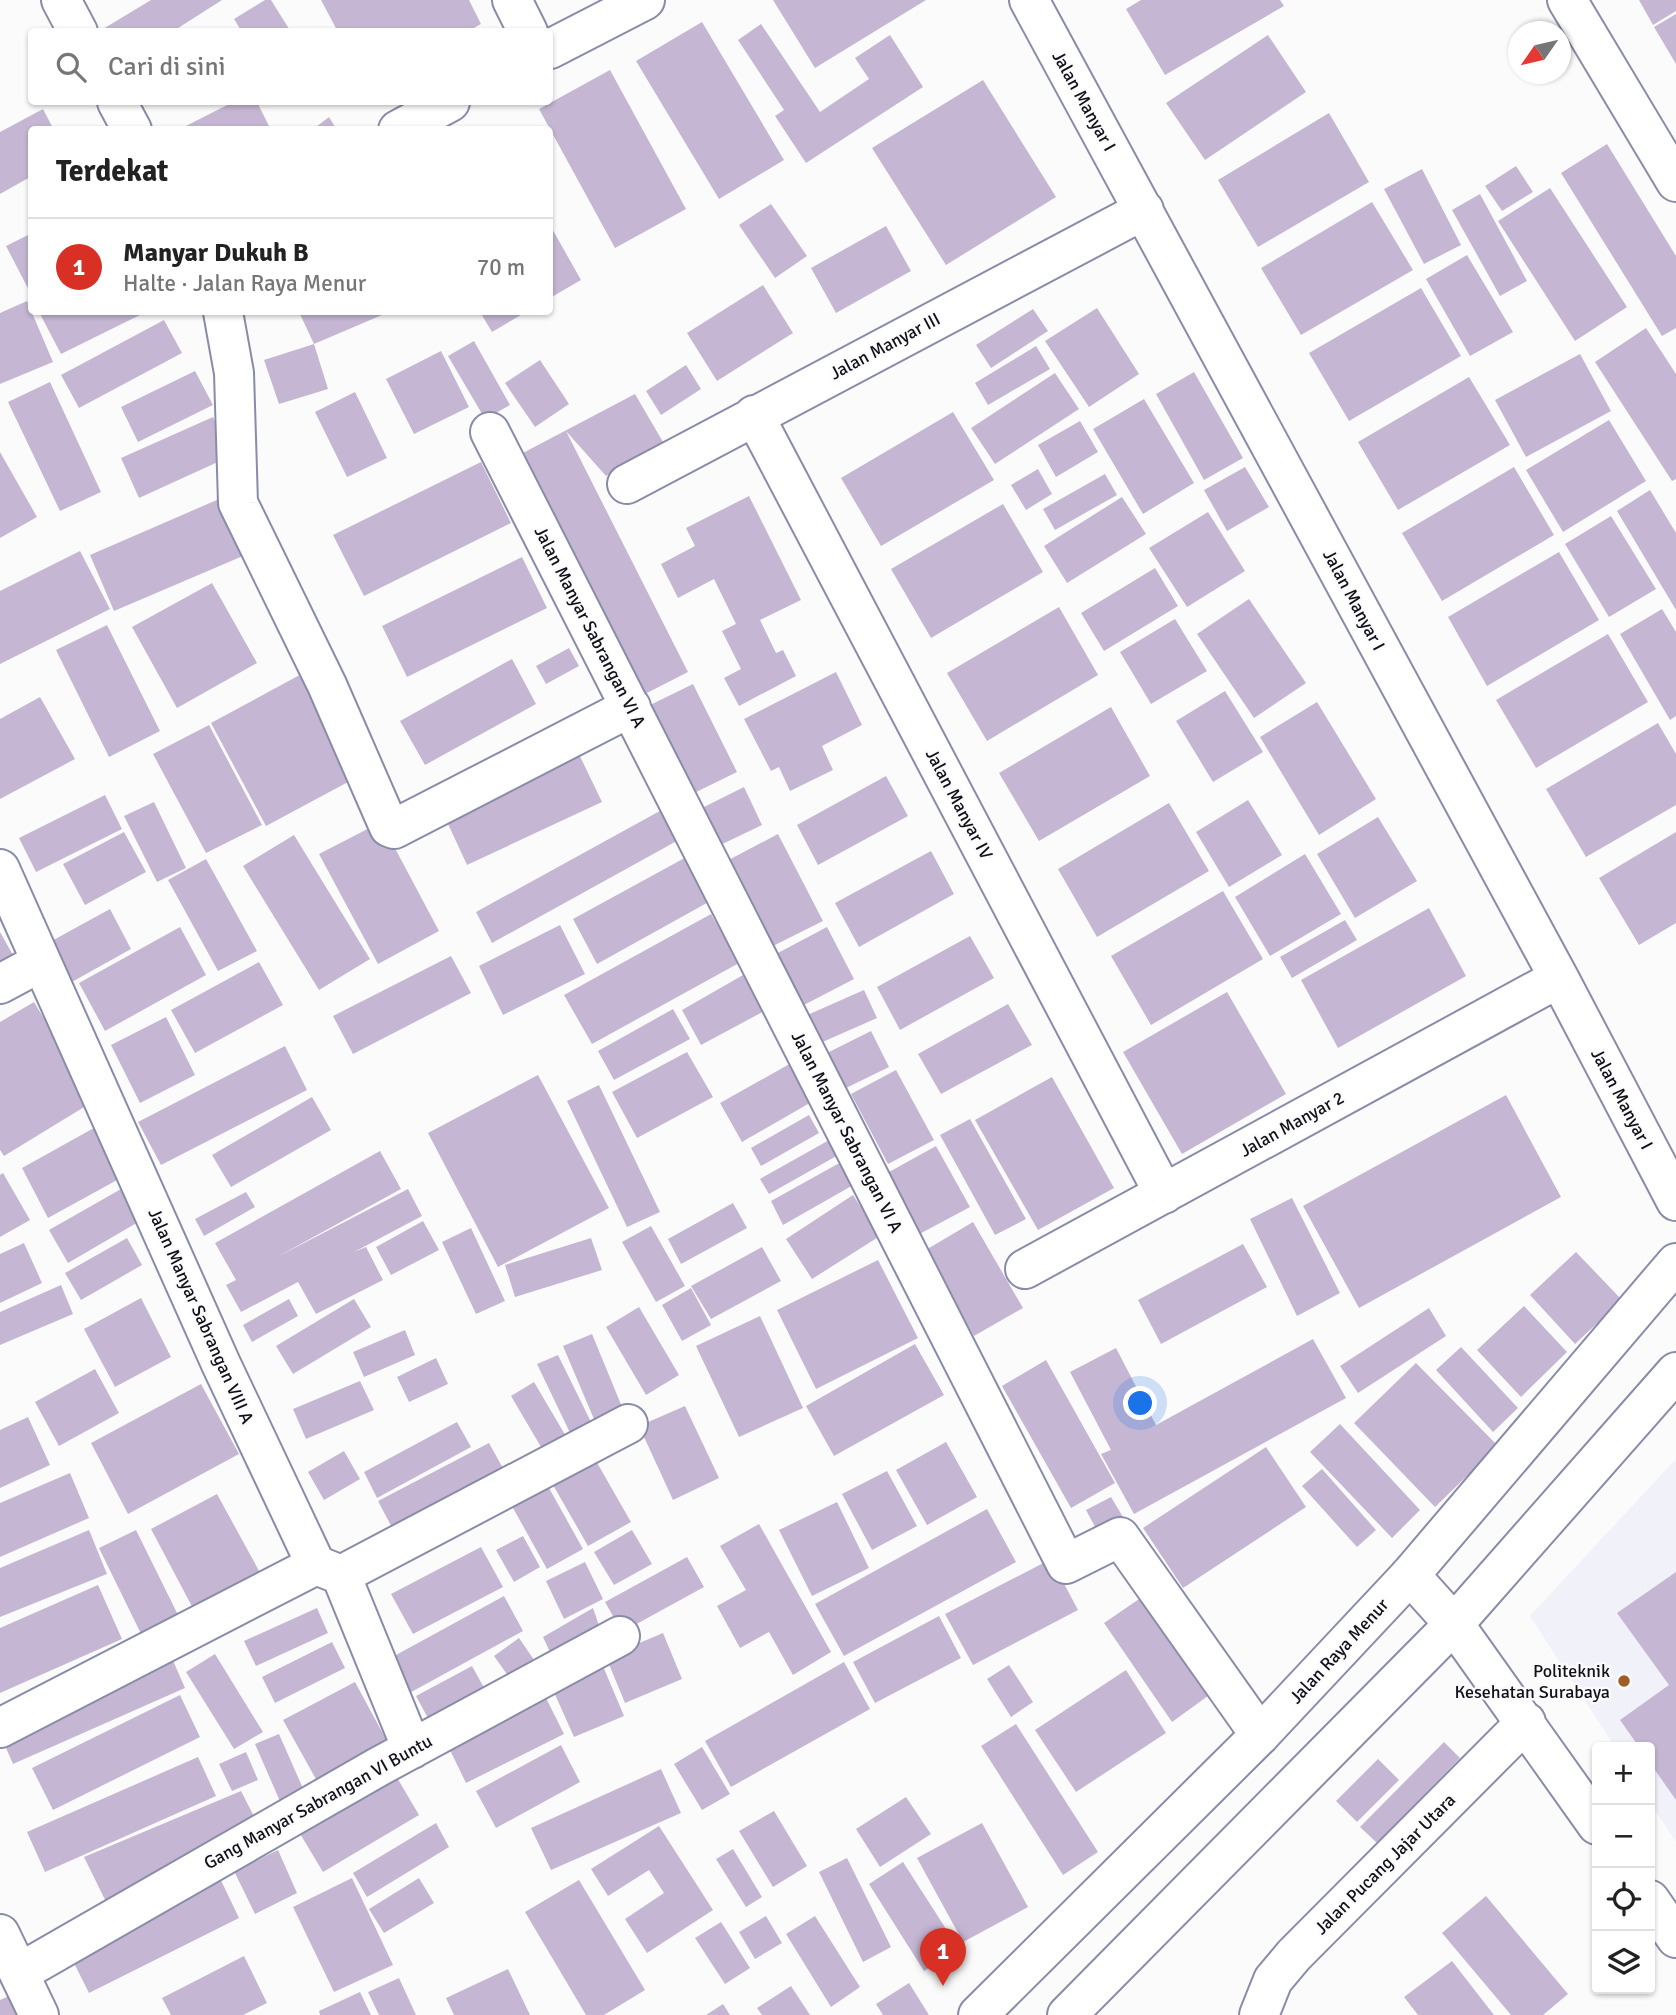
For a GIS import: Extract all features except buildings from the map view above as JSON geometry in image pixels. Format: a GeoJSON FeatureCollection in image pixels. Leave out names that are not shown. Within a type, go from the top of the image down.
{"type":"FeatureCollection","features":[{"type":"Feature","properties":{"kind":"street"},"geometry":{"type":"LineString","coordinates":[[61,0],[76,28]]}},
{"type":"Feature","properties":{"kind":"street"},"geometry":{"type":"LineString","coordinates":[[512,0],[526,28]]}},
{"type":"Feature","properties":{"kind":"street"},"geometry":{"type":"LineString","coordinates":[[553,47],[645,0]]}},
{"type":"Feature","properties":{"kind":"street","name":"Jalan Manyar I"},"geometry":{"type":"LineString","coordinates":[[1029,0],[1559,978],[1676,1201]]}},
{"type":"Feature","properties":{"kind":"street"},"geometry":{"type":"LineString","coordinates":[[1567,0],[1676,182]]}},
{"type":"Feature","properties":{"kind":"street"},"geometry":{"type":"LineString","coordinates":[[119,105],[130,126]]}},
{"type":"Feature","properties":{"kind":"street"},"geometry":{"type":"LineString","coordinates":[[405,126],[444,105]]}},
{"type":"Feature","properties":{"kind":"street","name":"Jalan Manyar III"},"geometry":{"type":"LineString","coordinates":[[627,484],[1144,209]]}},
{"type":"Feature","properties":{"kind":"street"},"geometry":{"type":"LineString","coordinates":[[223,315],[236,395],[235,486],[238,503],[327,685],[389,827],[394,829],[631,707]]}},
{"type":"Feature","properties":{"kind":"street","name":"Jalan Manyar IV"},"geometry":{"type":"LineString","coordinates":[[754,415],[1164,1194]]}},
{"type":"Feature","properties":{"kind":"street","name":"Jalan Manyar Sabrangan VI A"},"geometry":{"type":"LineString","coordinates":[[491,432],[1066,1563],[1120,1537],[1260,1735]]}},
{"type":"Feature","properties":{"kind":"street","name":"Jalan Manyar Sabrangan VIII A"},"geometry":{"type":"LineString","coordinates":[[0,870],[221,1364],[328,1570],[412,1749]]}},
{"type":"Feature","properties":{"kind":"street"},"geometry":{"type":"LineString","coordinates":[[0,984],[41,962]]}},
{"type":"Feature","properties":{"kind":"street","name":"Jalan Manyar 2"},"geometry":{"type":"LineString","coordinates":[[1025,1269],[1559,978]]}},
{"type":"Feature","properties":{"kind":"street","name":"Jalan Raya Menur"},"geometry":{"type":"LineString","coordinates":[[978,2015],[1260,1735],[1410,1575],[1676,1263]]}},
{"type":"Feature","properties":{"kind":"street"},"geometry":{"type":"LineString","coordinates":[[1068,2015],[1454,1624],[1676,1371]]}},
{"type":"Feature","properties":{"kind":"street"},"geometry":{"type":"LineString","coordinates":[[0,1728],[628,1424]]}},
{"type":"Feature","properties":{"kind":"street"},"geometry":{"type":"LineString","coordinates":[[1410,1575],[1454,1624],[1592,1818]]}},
{"type":"Feature","properties":{"kind":"street","name":"Gang Manyar Sabrangan VI Buntu"},"geometry":{"type":"LineString","coordinates":[[19,1973],[412,1749],[620,1636]]}},
{"type":"Feature","properties":{"kind":"street","name":"Jalan Pucang Jajar Utara"},"geometry":{"type":"LineString","coordinates":[[1259,2015],[1273,1980],[1294,1955],[1526,1722]]}},
{"type":"Feature","properties":{"kind":"street"},"geometry":{"type":"LineString","coordinates":[[1655,1907],[1676,1938]]}},
{"type":"Feature","properties":{"kind":"street"},"geometry":{"type":"LineString","coordinates":[[0,1934],[39,2015]]}},
{"type":"Feature","properties":{"kind":"shaded area","name":"Politeknik Kesehatan Surabaya"},"geometry":{"type":"Polygon","coordinates":[[[1676,1459],[1676,1842],[1655,1810],[1655,1742],[1612,1742],[1530,1616],[1676,1459]]]}},
{"type":"Feature","properties":{"kind":"place","name":"Politeknik Kesehatan Surabaya"},"geometry":{"type":"Point","coordinates":[1624,1681]}},
{"type":"Feature","properties":{"kind":"place","name":"Manyar Dukuh B"},"geometry":{"type":"Point","coordinates":[943,1986]}}]}
